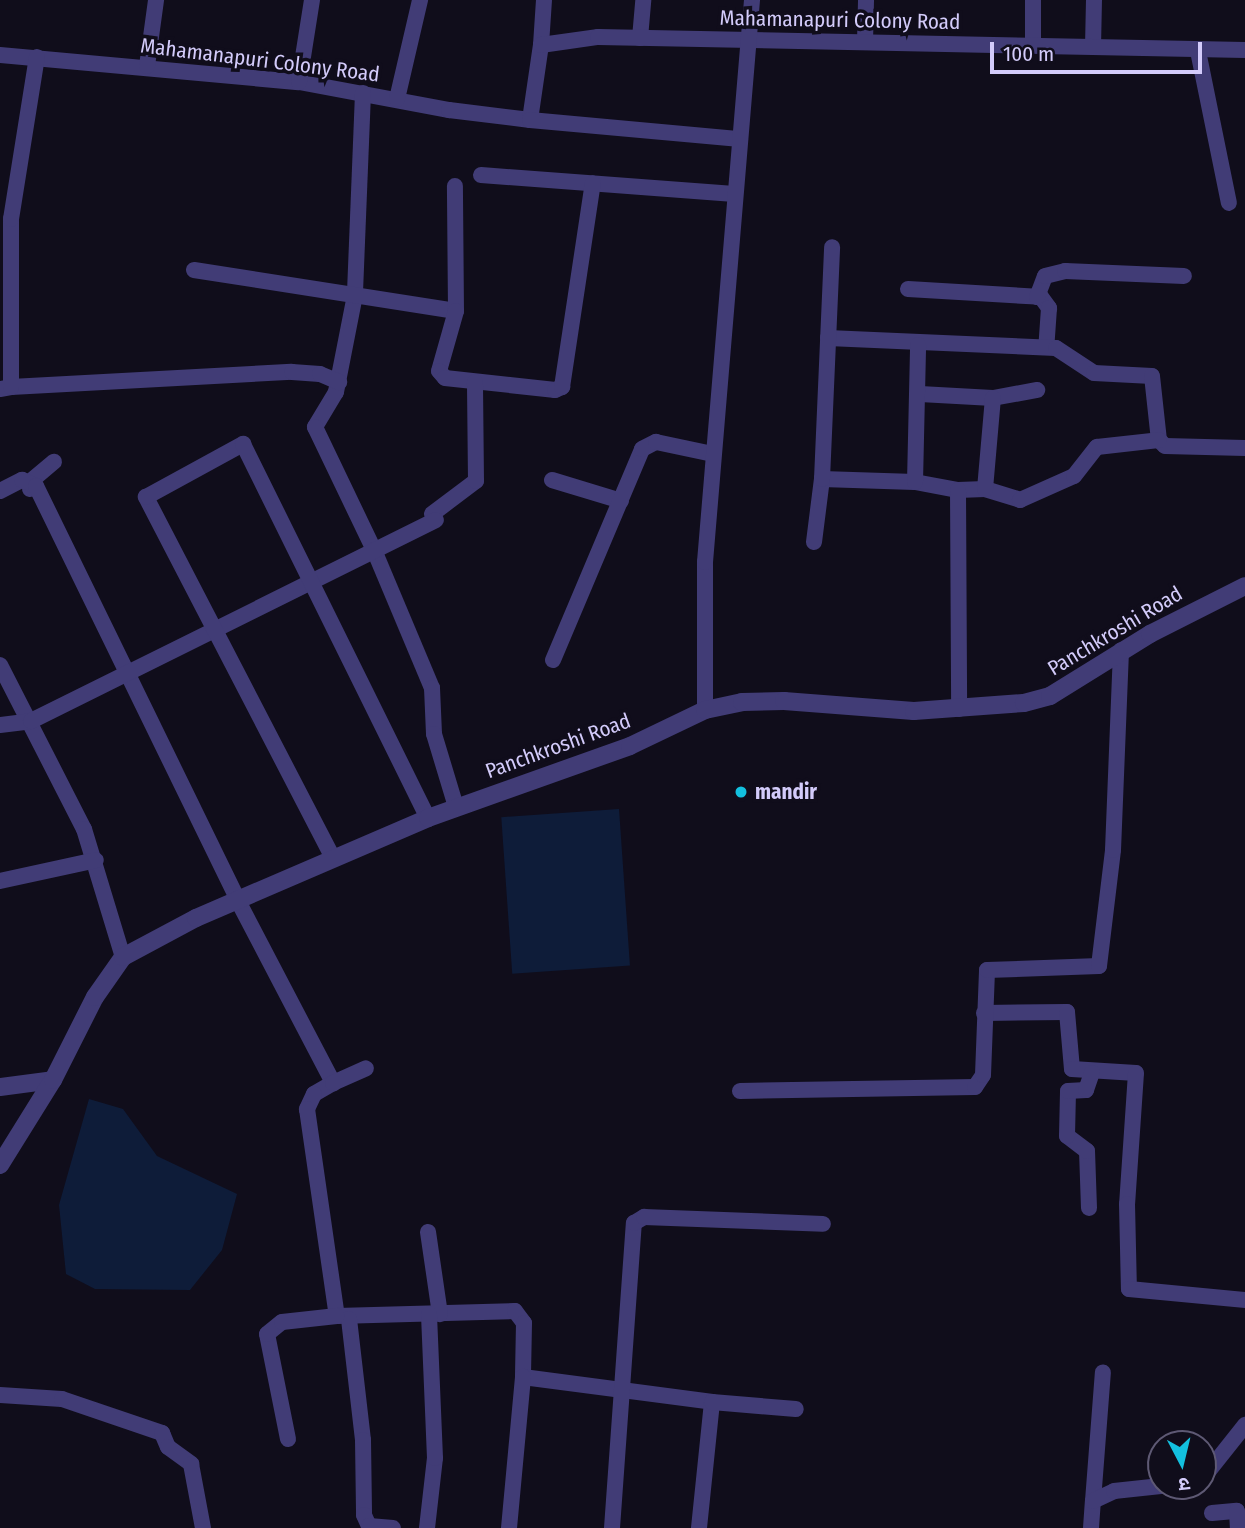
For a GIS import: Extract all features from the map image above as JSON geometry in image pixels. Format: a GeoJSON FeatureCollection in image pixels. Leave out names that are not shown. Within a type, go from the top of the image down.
{"type":"FeatureCollection","features":[{"type":"Feature","properties":{"kind":"street"},"geometry":{"type":"LineString","coordinates":[[147,66],[156,0]]}},
{"type":"Feature","properties":{"kind":"street"},"geometry":{"type":"LineString","coordinates":[[299,82],[312,0]]}},
{"type":"Feature","properties":{"kind":"street"},"geometry":{"type":"LineString","coordinates":[[397,99],[420,0]]}},
{"type":"Feature","properties":{"kind":"street"},"geometry":{"type":"LineString","coordinates":[[530,120],[541,45],[544,0]]}},
{"type":"Feature","properties":{"kind":"street"},"geometry":{"type":"LineString","coordinates":[[640,38],[643,0]]}},
{"type":"Feature","properties":{"kind":"street"},"geometry":{"type":"LineString","coordinates":[[705,710],[705,562],[752,0]]}},
{"type":"Feature","properties":{"kind":"street"},"geometry":{"type":"LineString","coordinates":[[865,42],[866,0]]}},
{"type":"Feature","properties":{"kind":"street"},"geometry":{"type":"LineString","coordinates":[[1033,0],[1033,43]]}},
{"type":"Feature","properties":{"kind":"street"},"geometry":{"type":"LineString","coordinates":[[1093,47],[1094,0]]}},
{"type":"Feature","properties":{"kind":"street","name":"Mahamanapuri Colony Road"},"geometry":{"type":"LineString","coordinates":[[541,45],[598,37],[1033,43],[1198,51],[1245,50]]}},
{"type":"Feature","properties":{"kind":"street"},"geometry":{"type":"LineString","coordinates":[[1198,51],[1229,203]]}},
{"type":"Feature","properties":{"kind":"street","name":"Mahamanapuri Colony Road"},"geometry":{"type":"LineString","coordinates":[[0,55],[147,66],[299,82],[530,120],[740,139]]}},
{"type":"Feature","properties":{"kind":"street"},"geometry":{"type":"LineString","coordinates":[[37,57],[10,219],[5,306],[5,388],[292,372],[320,374],[339,382]]}},
{"type":"Feature","properties":{"kind":"street"},"geometry":{"type":"LineString","coordinates":[[363,93],[355,295],[339,382],[315,427],[374,550],[432,688],[434,734],[456,807]]}},
{"type":"Feature","properties":{"kind":"street"},"geometry":{"type":"LineString","coordinates":[[481,175],[734,194]]}},
{"type":"Feature","properties":{"kind":"street"},"geometry":{"type":"LineString","coordinates":[[455,186],[456,311],[439,371],[452,380],[555,390],[566,381],[593,183]]}},
{"type":"Feature","properties":{"kind":"street"},"geometry":{"type":"LineString","coordinates":[[814,542],[822,479],[832,247]]}},
{"type":"Feature","properties":{"kind":"street"},"geometry":{"type":"LineString","coordinates":[[194,270],[456,311]]}},
{"type":"Feature","properties":{"kind":"street"},"geometry":{"type":"LineString","coordinates":[[1037,296],[1045,276],[1065,271],[1184,276]]}},
{"type":"Feature","properties":{"kind":"street"},"geometry":{"type":"LineString","coordinates":[[908,289],[1037,296],[1049,308],[1046,347]]}},
{"type":"Feature","properties":{"kind":"street"},"geometry":{"type":"LineString","coordinates":[[828,338],[918,345],[1046,347],[1063,351],[1094,373],[1152,376],[1159,440]]}},
{"type":"Feature","properties":{"kind":"street"},"geometry":{"type":"LineString","coordinates":[[915,482],[920,394],[918,345]]}},
{"type":"Feature","properties":{"kind":"street"},"geometry":{"type":"LineString","coordinates":[[0,725],[32,722],[309,584],[447,508],[476,481],[475,382]]}},
{"type":"Feature","properties":{"kind":"street"},"geometry":{"type":"LineString","coordinates":[[920,394],[993,397],[1037,390]]}},
{"type":"Feature","properties":{"kind":"street"},"geometry":{"type":"LineString","coordinates":[[985,489],[993,397]]}},
{"type":"Feature","properties":{"kind":"street"},"geometry":{"type":"LineString","coordinates":[[822,479],[915,482],[958,490],[985,489],[1008,499],[1026,499],[1074,476],[1093,449],[1159,440],[1170,448],[1245,448]]}},
{"type":"Feature","properties":{"kind":"street"},"geometry":{"type":"LineString","coordinates":[[552,660],[642,449],[656,442],[713,454]]}},
{"type":"Feature","properties":{"kind":"street"},"geometry":{"type":"LineString","coordinates":[[332,858],[217,630],[146,497],[243,444],[309,584],[428,818]]}},
{"type":"Feature","properties":{"kind":"street"},"geometry":{"type":"LineString","coordinates":[[31,485],[54,462]]}},
{"type":"Feature","properties":{"kind":"street"},"geometry":{"type":"LineString","coordinates":[[0,491],[22,480],[31,485],[126,673],[155,723],[237,899],[332,1083]]}},
{"type":"Feature","properties":{"kind":"street"},"geometry":{"type":"LineString","coordinates":[[552,480],[621,501]]}},
{"type":"Feature","properties":{"kind":"street"},"geometry":{"type":"LineString","coordinates":[[958,490],[959,709]]}},
{"type":"Feature","properties":{"kind":"street","name":"Panchkroshi Road"},"geometry":{"type":"LineString","coordinates":[[0,1165],[53,1080],[96,997],[123,957],[237,899],[456,807],[630,746],[705,710],[742,702],[784,701],[914,711],[1024,704],[1050,696],[1121,650],[1245,586]]}},
{"type":"Feature","properties":{"kind":"street"},"geometry":{"type":"LineString","coordinates":[[740,1091],[975,1087],[983,1075],[985,973],[990,968],[1099,966],[1113,850],[1121,650]]}},
{"type":"Feature","properties":{"kind":"street"},"geometry":{"type":"LineString","coordinates":[[0,665],[32,722],[96,860],[123,957]]}},
{"type":"Feature","properties":{"kind":"street"},"geometry":{"type":"LineString","coordinates":[[0,881],[96,860]]}},
{"type":"Feature","properties":{"kind":"street"},"geometry":{"type":"LineString","coordinates":[[984,1013],[1067,1012],[1072,1069],[1092,1073],[1136,1073],[1127,1204],[1129,1289],[1245,1300]]}},
{"type":"Feature","properties":{"kind":"street"},"geometry":{"type":"LineString","coordinates":[[366,1068],[314,1094],[307,1109],[363,1440],[364,1515],[369,1526],[393,1528]]}},
{"type":"Feature","properties":{"kind":"street"},"geometry":{"type":"LineString","coordinates":[[1089,1208],[1087,1151],[1067,1136],[1068,1091],[1086,1090],[1092,1073]]}},
{"type":"Feature","properties":{"kind":"street"},"geometry":{"type":"LineString","coordinates":[[0,1087],[53,1080]]}},
{"type":"Feature","properties":{"kind":"street"},"geometry":{"type":"LineString","coordinates":[[612,1528],[632,1226],[644,1217],[823,1224]]}},
{"type":"Feature","properties":{"kind":"street"},"geometry":{"type":"LineString","coordinates":[[427,1528],[436,1458],[434,1314],[428,1232]]}},
{"type":"Feature","properties":{"kind":"street"},"geometry":{"type":"LineString","coordinates":[[288,1439],[267,1334],[282,1322],[343,1317],[515,1311],[522,1315],[523,1377],[509,1528]]}},
{"type":"Feature","properties":{"kind":"street"},"geometry":{"type":"LineString","coordinates":[[1091,1528],[1103,1372]]}},
{"type":"Feature","properties":{"kind":"street"},"geometry":{"type":"LineString","coordinates":[[523,1377],[712,1402],[796,1409]]}},
{"type":"Feature","properties":{"kind":"street"},"geometry":{"type":"LineString","coordinates":[[0,1395],[62,1399],[162,1433],[168,1447],[191,1464],[203,1528]]}},
{"type":"Feature","properties":{"kind":"street"},"geometry":{"type":"LineString","coordinates":[[699,1528],[712,1402]]}},
{"type":"Feature","properties":{"kind":"street"},"geometry":{"type":"LineString","coordinates":[[1217,1460],[1245,1425]]}},
{"type":"Feature","properties":{"kind":"street"},"geometry":{"type":"LineString","coordinates":[[1093,1502],[1114,1491],[1147,1487]]}},
{"type":"Feature","properties":{"kind":"street"},"geometry":{"type":"LineString","coordinates":[[1212,1513],[1241,1511],[1238,1528]]}},
{"type":"Feature","properties":{"kind":"water"},"geometry":{"type":"Polygon","coordinates":[[[619,809],[630,966],[512,974],[501,817],[619,809]]]}},
{"type":"Feature","properties":{"kind":"water"},"geometry":{"type":"Polygon","coordinates":[[[89,1099],[123,1109],[157,1156],[237,1194],[222,1250],[190,1290],[95,1289],[66,1274],[59,1205],[89,1099]]]}},
{"type":"Feature","properties":{"kind":"place","name":"mandir"},"geometry":{"type":"Point","coordinates":[741,792]}}]}
